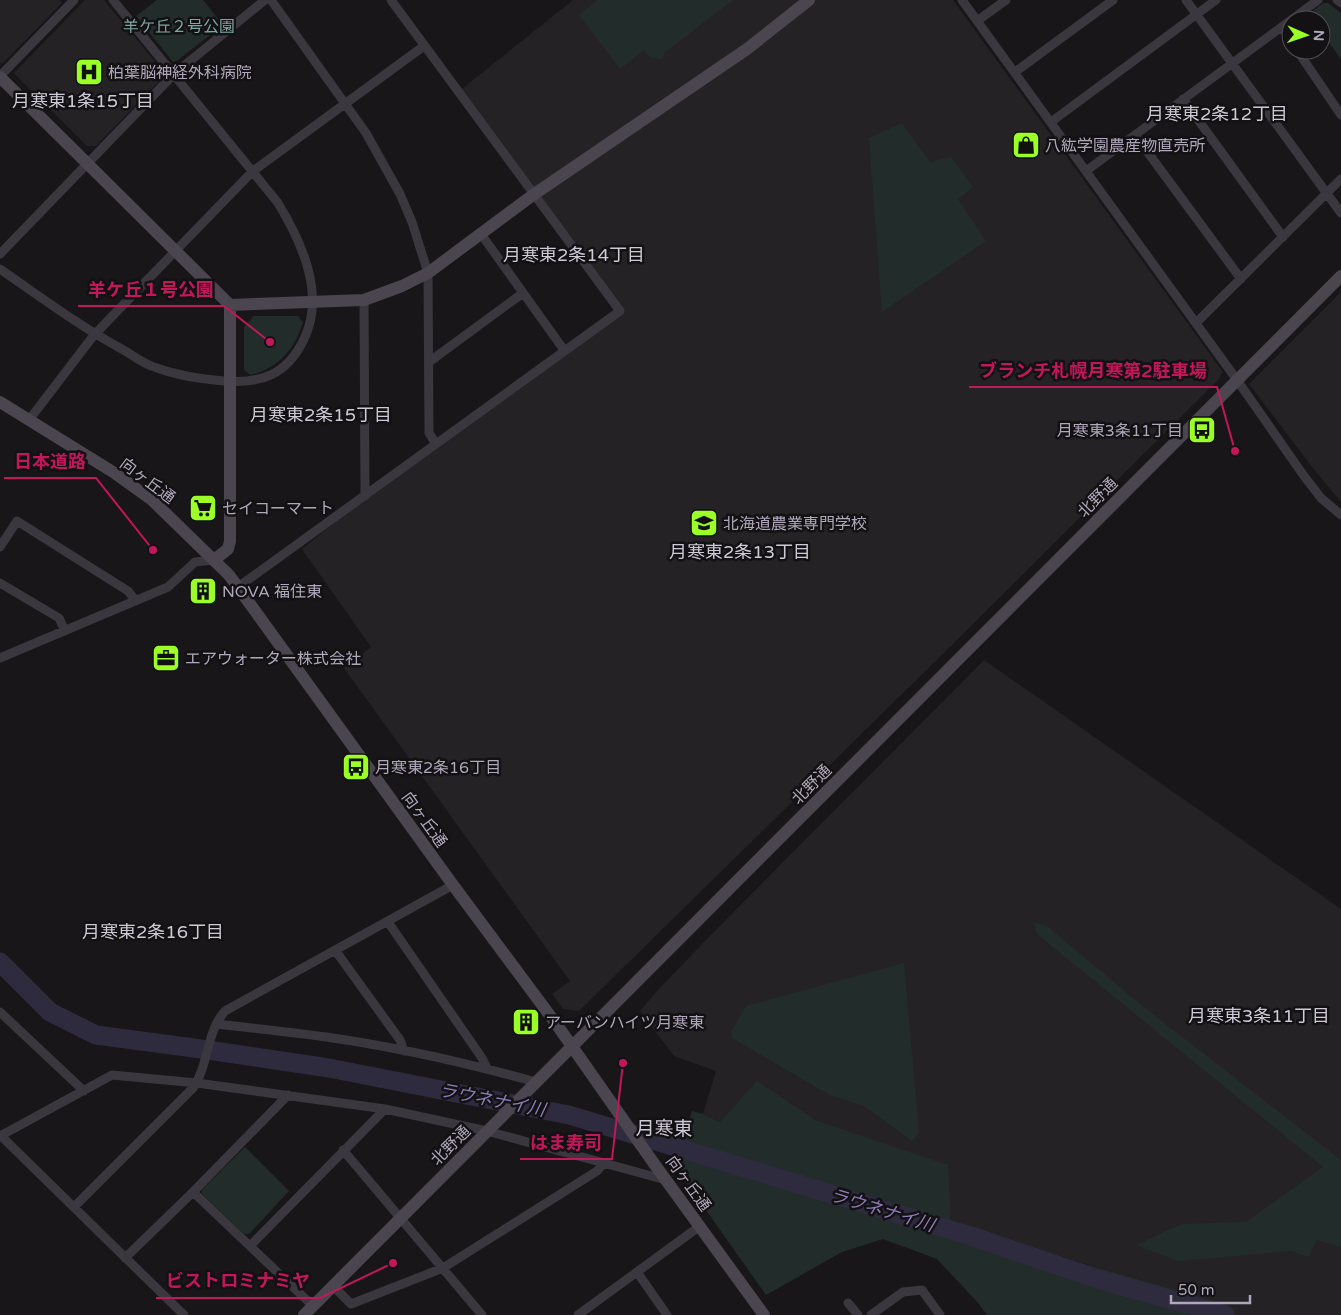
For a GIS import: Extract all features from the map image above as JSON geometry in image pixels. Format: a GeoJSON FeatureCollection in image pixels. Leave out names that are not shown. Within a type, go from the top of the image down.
{"type":"FeatureCollection","features":[{"type":"Feature","properties":{"kind":"street"},"geometry":{"type":"LineString","coordinates":[[0,658],[168,587],[195,562],[214,560],[228,549],[230,541],[230,305],[0,76],[74,0]]}},
{"type":"Feature","properties":{"kind":"street"},"geometry":{"type":"LineString","coordinates":[[0,269],[94,335],[155,368],[194,378],[231,382],[254,381],[268,377],[281,369],[292,358],[306,336],[312,303],[311,283],[308,267],[292,226],[278,203],[253,171],[114,0]]}},
{"type":"Feature","properties":{"kind":"street"},"geometry":{"type":"LineString","coordinates":[[0,254],[174,74],[265,0]]}},
{"type":"Feature","properties":{"kind":"street"},"geometry":{"type":"LineString","coordinates":[[271,0],[366,133],[400,194],[412,222],[428,273],[429,433],[436,444]]}},
{"type":"Feature","properties":{"kind":"street"},"geometry":{"type":"LineString","coordinates":[[238,587],[620,311],[391,0]]}},
{"type":"Feature","properties":{"kind":"street"},"geometry":{"type":"LineString","coordinates":[[230,305],[364,300],[402,286],[428,273],[533,195],[746,49],[809,0]]}},
{"type":"Feature","properties":{"kind":"street"},"geometry":{"type":"LineString","coordinates":[[962,0],[1237,380],[1304,476],[1321,498],[1341,515]]}},
{"type":"Feature","properties":{"kind":"street"},"geometry":{"type":"LineString","coordinates":[[977,21],[1006,0]]}},
{"type":"Feature","properties":{"kind":"street"},"geometry":{"type":"LineString","coordinates":[[1015,72],[1113,0]]}},
{"type":"Feature","properties":{"kind":"street"},"geometry":{"type":"LineString","coordinates":[[1186,0],[1341,213]]}},
{"type":"Feature","properties":{"kind":"street"},"geometry":{"type":"LineString","coordinates":[[1051,122],[1216,0]]}},
{"type":"Feature","properties":{"kind":"street"},"geometry":{"type":"LineString","coordinates":[[1304,10],[1318,0]]}},
{"type":"Feature","properties":{"kind":"street"},"geometry":{"type":"LineString","coordinates":[[1337,0],[1341,3]]}},
{"type":"Feature","properties":{"kind":"street"},"geometry":{"type":"LineString","coordinates":[[1086,171],[1281,28]]}},
{"type":"Feature","properties":{"kind":"street"},"geometry":{"type":"LineString","coordinates":[[30,420],[94,335],[175,249],[253,171],[424,46]]}},
{"type":"Feature","properties":{"kind":"street"},"geometry":{"type":"LineString","coordinates":[[1305,60],[1341,115]]}},
{"type":"Feature","properties":{"kind":"street"},"geometry":{"type":"LineString","coordinates":[[1183,99],[1283,237]]}},
{"type":"Feature","properties":{"kind":"street"},"geometry":{"type":"LineString","coordinates":[[1136,134],[1241,279]]}},
{"type":"Feature","properties":{"kind":"street"},"geometry":{"type":"LineString","coordinates":[[1196,323],[1341,179]]}},
{"type":"Feature","properties":{"kind":"street"},"geometry":{"type":"LineString","coordinates":[[481,234],[564,350]]}},
{"type":"Feature","properties":{"kind":"street","name":"北野通"},"geometry":{"type":"LineString","coordinates":[[308,1311],[1341,276]]}},
{"type":"Feature","properties":{"kind":"street"},"geometry":{"type":"LineString","coordinates":[[429,362],[523,293]]}},
{"type":"Feature","properties":{"kind":"street"},"geometry":{"type":"LineString","coordinates":[[364,300],[365,496]]}},
{"type":"Feature","properties":{"kind":"street","name":"向ヶ丘通"},"geometry":{"type":"LineString","coordinates":[[0,402],[113,472],[152,500],[229,574],[453,885],[572,1046],[625,1123],[764,1315]]}},
{"type":"Feature","properties":{"kind":"street"},"geometry":{"type":"LineString","coordinates":[[0,547],[17,521],[128,591],[136,601]]}},
{"type":"Feature","properties":{"kind":"street"},"geometry":{"type":"LineString","coordinates":[[0,583],[59,618],[65,631]]}},
{"type":"Feature","properties":{"kind":"street"},"geometry":{"type":"LineString","coordinates":[[74,1207],[197,1083],[216,1024],[225,1011],[453,885]]}},
{"type":"Feature","properties":{"kind":"street"},"geometry":{"type":"LineString","coordinates":[[388,922],[482,1058],[486,1068]]}},
{"type":"Feature","properties":{"kind":"street"},"geometry":{"type":"LineString","coordinates":[[335,950],[400,1040],[404,1051]]}},
{"type":"Feature","properties":{"kind":"street"},"geometry":{"type":"LineString","coordinates":[[0,1012],[84,1090]]}},
{"type":"Feature","properties":{"kind":"street"},"geometry":{"type":"LineString","coordinates":[[216,1024],[327,1037],[404,1051],[486,1068],[533,1085]]}},
{"type":"Feature","properties":{"kind":"street"},"geometry":{"type":"LineString","coordinates":[[184,1315],[0,1136],[112,1075],[197,1083],[385,1109],[489,1129],[666,1180]]}},
{"type":"Feature","properties":{"kind":"street"},"geometry":{"type":"LineString","coordinates":[[125,1258],[288,1095]]}},
{"type":"Feature","properties":{"kind":"street"},"geometry":{"type":"LineString","coordinates":[[250,1246],[385,1109]]}},
{"type":"Feature","properties":{"kind":"street"},"geometry":{"type":"LineString","coordinates":[[344,1150],[482,1315]]}},
{"type":"Feature","properties":{"kind":"street"},"geometry":{"type":"LineString","coordinates":[[333,1286],[352,1304],[442,1268],[597,1171],[604,1163]]}},
{"type":"Feature","properties":{"kind":"street"},"geometry":{"type":"LineString","coordinates":[[192,1192],[250,1246],[308,1311]]}},
{"type":"Feature","properties":{"kind":"street"},"geometry":{"type":"LineString","coordinates":[[578,1315],[591,1311],[637,1272],[700,1226]]}},
{"type":"Feature","properties":{"kind":"street"},"geometry":{"type":"LineString","coordinates":[[637,1272],[667,1315]]}},
{"type":"Feature","properties":{"kind":"street"},"geometry":{"type":"LineString","coordinates":[[871,1315],[904,1292],[922,1290],[940,1315]]}},
{"type":"Feature","properties":{"kind":"street"},"geometry":{"type":"LineString","coordinates":[[848,1303],[858,1315]]}},
{"type":"Feature","properties":{"kind":"shaded area"},"geometry":{"type":"Polygon","coordinates":[[[0,0],[59,0],[62,3],[2,64],[0,62],[0,0]]]}},
{"type":"Feature","properties":{"kind":"shaded area","name":"柏葉脳神経外科病院"},"geometry":{"type":"Polygon","coordinates":[[[85,0],[104,0],[162,70],[163,77],[96,146],[87,146],[14,73],[85,0]]]}},
{"type":"Feature","properties":{"kind":"shaded area","name":"北海道農業専門学校"},"geometry":{"type":"Polygon","coordinates":[[[573,0],[953,0],[1223,372],[1219,379],[956,641],[579,1011],[563,1009],[552,994],[570,981],[344,668],[371,647],[302,549],[366,497],[625,312],[458,92],[573,0]]]}},
{"type":"Feature","properties":{"kind":"shaded area"},"geometry":{"type":"Polygon","coordinates":[[[1341,292],[1341,502],[1249,384],[1341,292]]]}},
{"type":"Feature","properties":{"kind":"shaded area"},"geometry":{"type":"Polygon","coordinates":[[[984,660],[1341,909],[1341,1315],[1197,1315],[1218,1302],[922,1217],[703,1114],[716,1071],[674,1056],[640,1011],[705,941],[984,660]]]}},
{"type":"Feature","properties":{"kind":"green space","name":"羊ケ丘２号公園"},"geometry":{"type":"Polygon","coordinates":[[[157,0],[203,0],[223,25],[174,63],[136,16],[157,0]]]}},
{"type":"Feature","properties":{"kind":"green space"},"geometry":{"type":"Polygon","coordinates":[[[597,0],[733,0],[664,53],[663,59],[650,58],[644,50],[620,69],[579,15],[597,0]]]}},
{"type":"Feature","properties":{"kind":"green space"},"geometry":{"type":"Polygon","coordinates":[[[1323,3],[1328,3],[1341,13],[1341,59],[1331,46],[1331,10],[1314,10],[1323,3]]]}},
{"type":"Feature","properties":{"kind":"green space"},"geometry":{"type":"Polygon","coordinates":[[[902,123],[930,162],[951,157],[973,187],[958,199],[986,241],[882,312],[869,138],[902,123]]]}},
{"type":"Feature","properties":{"kind":"green space"},"geometry":{"type":"Polygon","coordinates":[[[254,316],[298,316],[303,322],[300,332],[290,349],[277,363],[250,375],[244,370],[244,327],[254,316]]]}},
{"type":"Feature","properties":{"kind":"green space"},"geometry":{"type":"Polygon","coordinates":[[[1033,922],[1048,927],[1145,1008],[1341,1160],[1341,1247],[1317,1240],[1309,1257],[1291,1251],[1178,1261],[1136,1245],[1181,1224],[1246,1222],[1323,1167],[1037,934],[1033,922]]]}},
{"type":"Feature","properties":{"kind":"green space"},"geometry":{"type":"Polygon","coordinates":[[[904,963],[919,1133],[912,1141],[864,1106],[828,1094],[732,1038],[731,1032],[746,1006],[904,963]]]}},
{"type":"Feature","properties":{"kind":"green space"},"geometry":{"type":"Polygon","coordinates":[[[757,1081],[817,1121],[948,1165],[951,1226],[1219,1302],[1197,1315],[987,1315],[937,1259],[883,1239],[842,1252],[766,1295],[679,1172],[683,1139],[692,1111],[720,1122],[757,1081]]]}},
{"type":"Feature","properties":{"kind":"green space"},"geometry":{"type":"Polygon","coordinates":[[[245,1147],[289,1191],[249,1234],[244,1234],[202,1194],[202,1190],[245,1147]]]}},
{"type":"Feature","properties":{"kind":"waterway","name":"ラウネナイ川"},"geometry":{"type":"LineString","coordinates":[[0,962],[50,1012],[96,1035],[329,1068],[569,1115],[971,1236],[1101,1280],[1225,1315]]}},
{"type":"Feature","properties":{"kind":"place","name":"柏葉脳神経外科病院"},"geometry":{"type":"Point","coordinates":[89,72]}},
{"type":"Feature","properties":{"kind":"place","name":"八紘学園農産物直売所"},"geometry":{"type":"Point","coordinates":[1026,145]}},
{"type":"Feature","properties":{"kind":"place","name":"羊ケ丘１号公園"},"geometry":{"type":"Point","coordinates":[270,342]}},
{"type":"Feature","properties":{"kind":"place","name":"月寒東3条11丁目"},"geometry":{"type":"Point","coordinates":[1202,430]}},
{"type":"Feature","properties":{"kind":"place","name":"ブランチ札幌月寒第2駐車場"},"geometry":{"type":"Point","coordinates":[1235,451]}},
{"type":"Feature","properties":{"kind":"place","name":"セイコーマート"},"geometry":{"type":"Point","coordinates":[203,508]}},
{"type":"Feature","properties":{"kind":"place","name":"北海道農業専門学校"},"geometry":{"type":"Point","coordinates":[704,523]}},
{"type":"Feature","properties":{"kind":"place","name":"日本道路"},"geometry":{"type":"Point","coordinates":[153,550]}},
{"type":"Feature","properties":{"kind":"place","name":"NOVA 福住東"},"geometry":{"type":"Point","coordinates":[203,591]}},
{"type":"Feature","properties":{"kind":"place","name":"エアウォーター株式会社"},"geometry":{"type":"Point","coordinates":[166,658]}},
{"type":"Feature","properties":{"kind":"place","name":"月寒東2条16丁目"},"geometry":{"type":"Point","coordinates":[356,767]}},
{"type":"Feature","properties":{"kind":"place","name":"アーバンハイツ月寒東"},"geometry":{"type":"Point","coordinates":[526,1022]}},
{"type":"Feature","properties":{"kind":"place","name":"はま寿司"},"geometry":{"type":"Point","coordinates":[623,1063]}},
{"type":"Feature","properties":{"kind":"place","name":"ビストロミナミヤ"},"geometry":{"type":"Point","coordinates":[393,1263]}},
{"type":"Feature","properties":{"kind":"district","name":"月寒東1条15丁目"},"geometry":{"type":"Point","coordinates":[83,101]}},
{"type":"Feature","properties":{"kind":"district","name":"月寒東2条12丁目"},"geometry":{"type":"Point","coordinates":[1217,114]}},
{"type":"Feature","properties":{"kind":"district","name":"月寒東2条14丁目"},"geometry":{"type":"Point","coordinates":[574,255]}},
{"type":"Feature","properties":{"kind":"district","name":"月寒東2条15丁目"},"geometry":{"type":"Point","coordinates":[321,415]}},
{"type":"Feature","properties":{"kind":"district","name":"月寒東2条13丁目"},"geometry":{"type":"Point","coordinates":[740,552]}},
{"type":"Feature","properties":{"kind":"district","name":"月寒東2条16丁目"},"geometry":{"type":"Point","coordinates":[153,932]}},
{"type":"Feature","properties":{"kind":"district","name":"月寒東3条11丁目"},"geometry":{"type":"Point","coordinates":[1259,1016]}},
{"type":"Feature","properties":{"kind":"district","name":"月寒東"},"geometry":{"type":"Point","coordinates":[664,1128]}}]}
